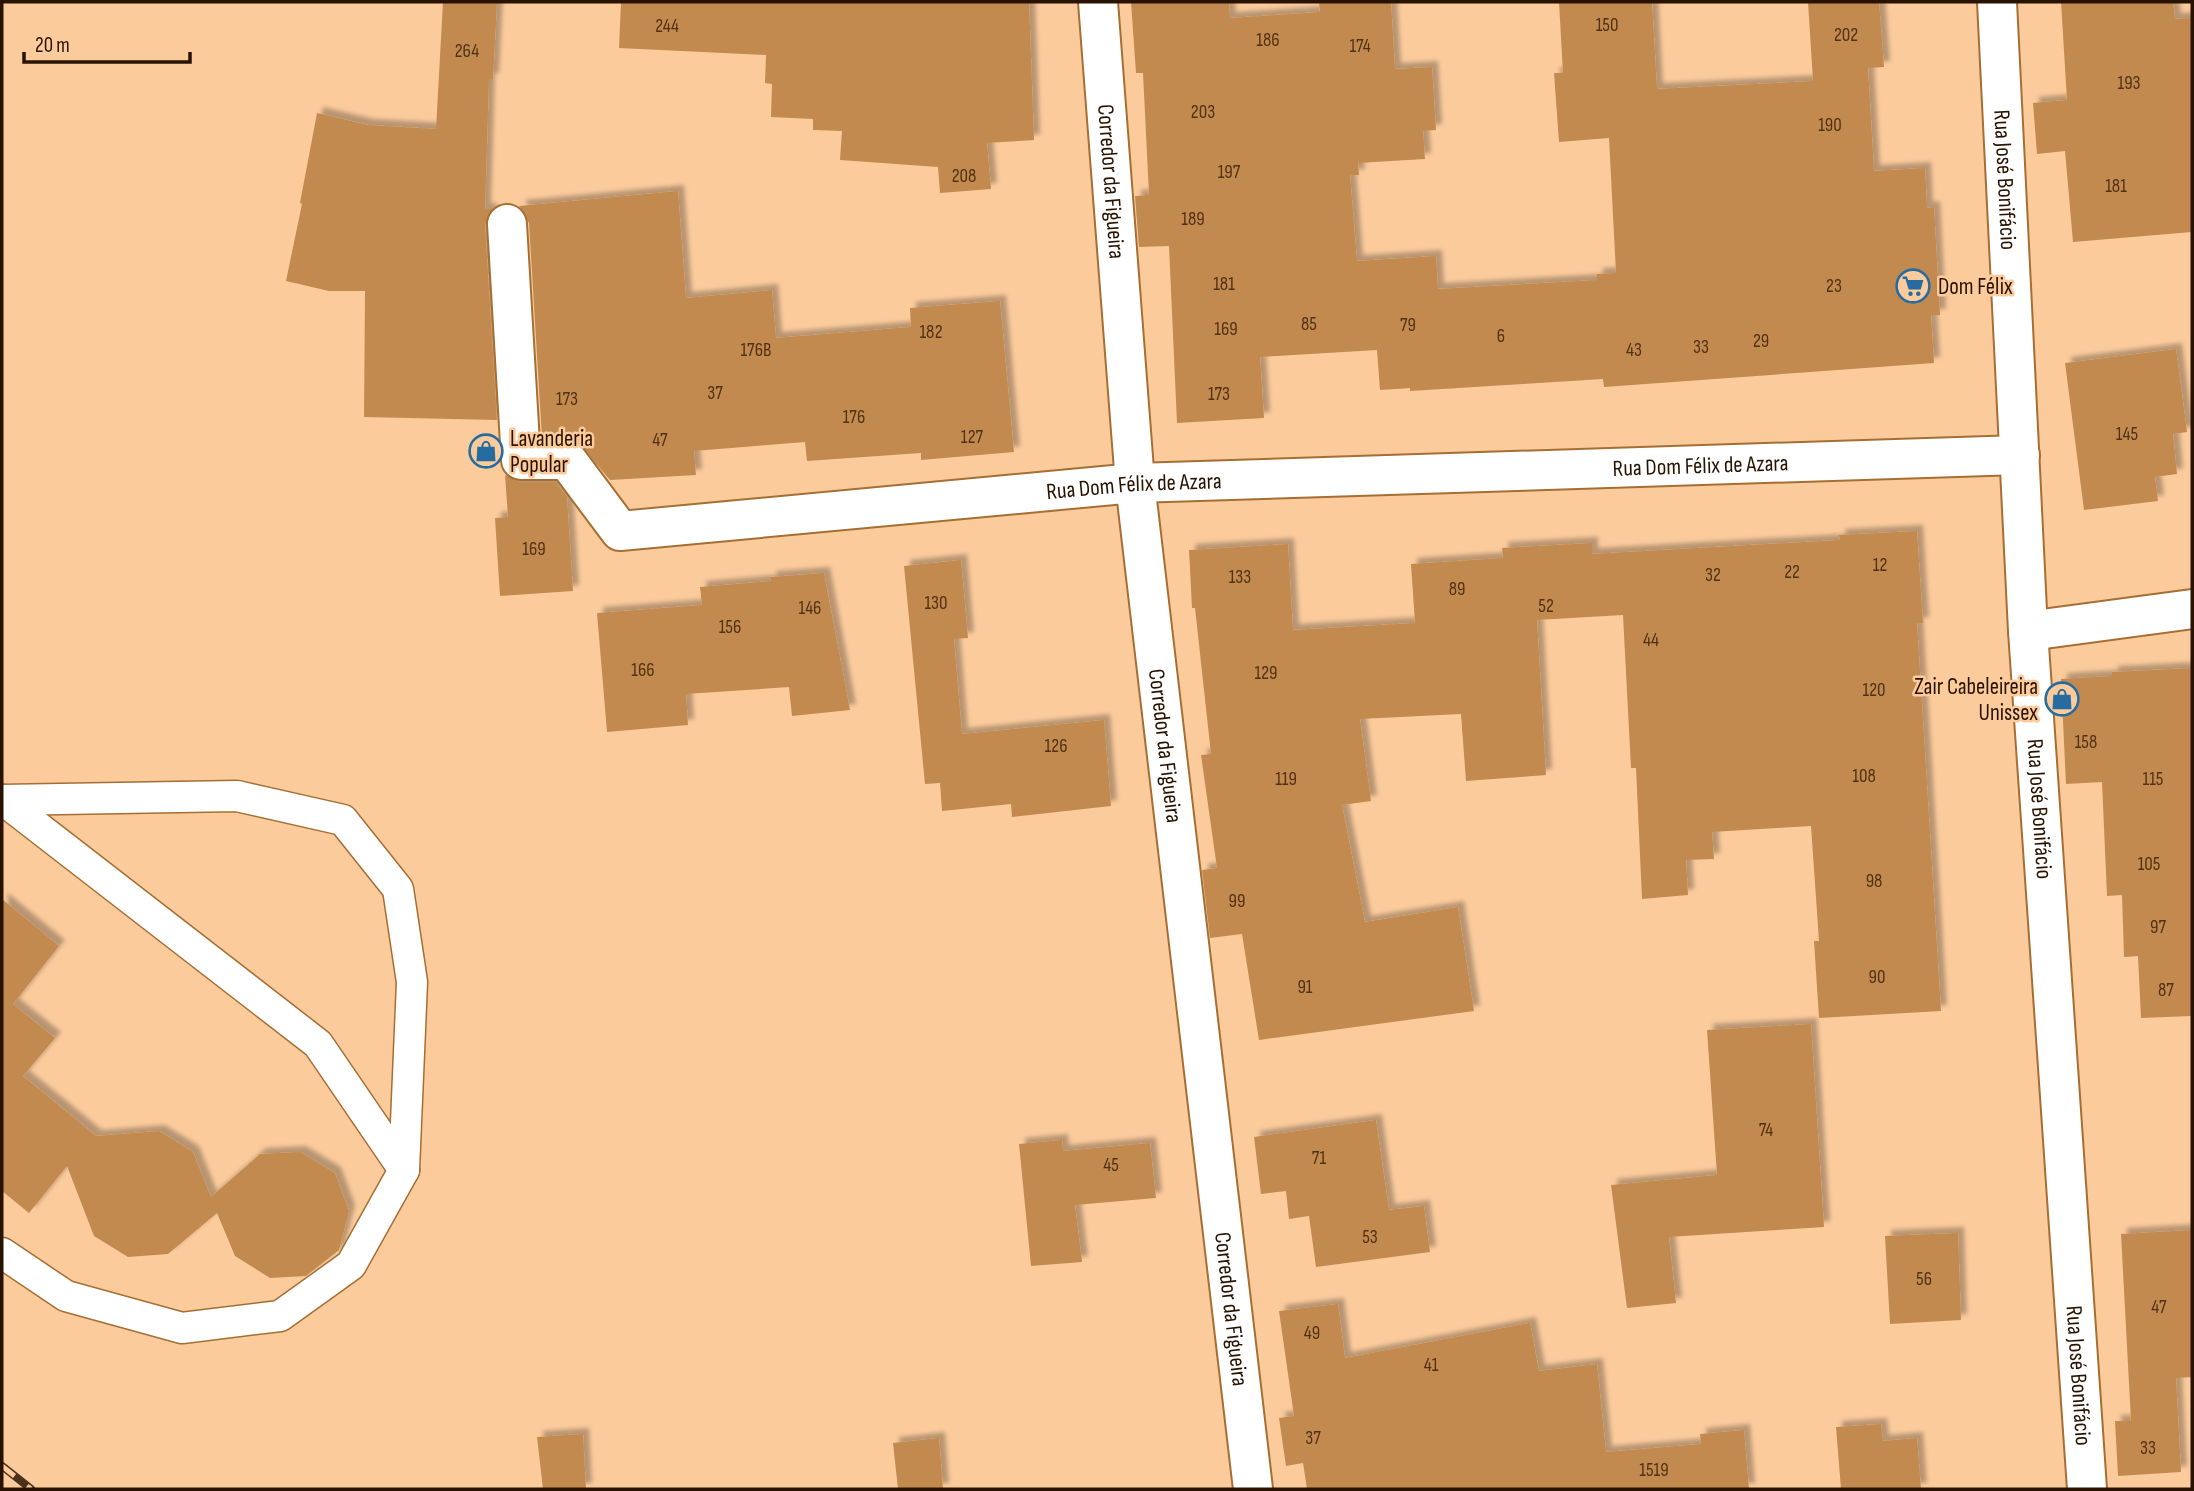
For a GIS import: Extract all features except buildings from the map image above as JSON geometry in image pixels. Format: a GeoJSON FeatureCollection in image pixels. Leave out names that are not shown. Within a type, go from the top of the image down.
{"type":"FeatureCollection","features":[{"type":"Feature","properties":{"kind":"street","name":"Corredor da Figueira"},"geometry":{"type":"LineString","coordinates":[[1098,2],[1135,482],[1253,1489]]}},
{"type":"Feature","properties":{"kind":"street","name":"Rua José Bonifácio"},"geometry":{"type":"LineString","coordinates":[[1997,2],[2028,631],[2087,1489]]}},
{"type":"Feature","properties":{"kind":"street","name":"Rua Dom Félix de Azara"},"geometry":{"type":"LineString","coordinates":[[507,224],[521,460],[567,460],[620,531],[1135,482],[2020,455]]}},
{"type":"Feature","properties":{"kind":"street"},"geometry":{"type":"LineString","coordinates":[[2028,631],[2192,610]]}},
{"type":"Feature","properties":{"kind":"lane"},"geometry":{"type":"LineString","coordinates":[[2,1253],[66,1296],[182,1328],[280,1316],[351,1265],[404,1170],[412,982],[398,890],[343,820],[237,796],[3,800]]}},
{"type":"Feature","properties":{"kind":"lane"},"geometry":{"type":"LineString","coordinates":[[3,800],[318,1044],[404,1170]]}},
{"type":"Feature","properties":{"kind":"railway"},"geometry":{"type":"LineString","coordinates":[[2,1466],[31,1489]]}},
{"type":"Feature","properties":{"kind":"place","name":"Dom Félix"},"geometry":{"type":"Point","coordinates":[1913,286]}},
{"type":"Feature","properties":{"kind":"place","name":"Lavanderia Popular"},"geometry":{"type":"Point","coordinates":[486,451]}},
{"type":"Feature","properties":{"kind":"place","name":"Zair Cabeleireira Unissex"},"geometry":{"type":"Point","coordinates":[2062,699]}}]}
